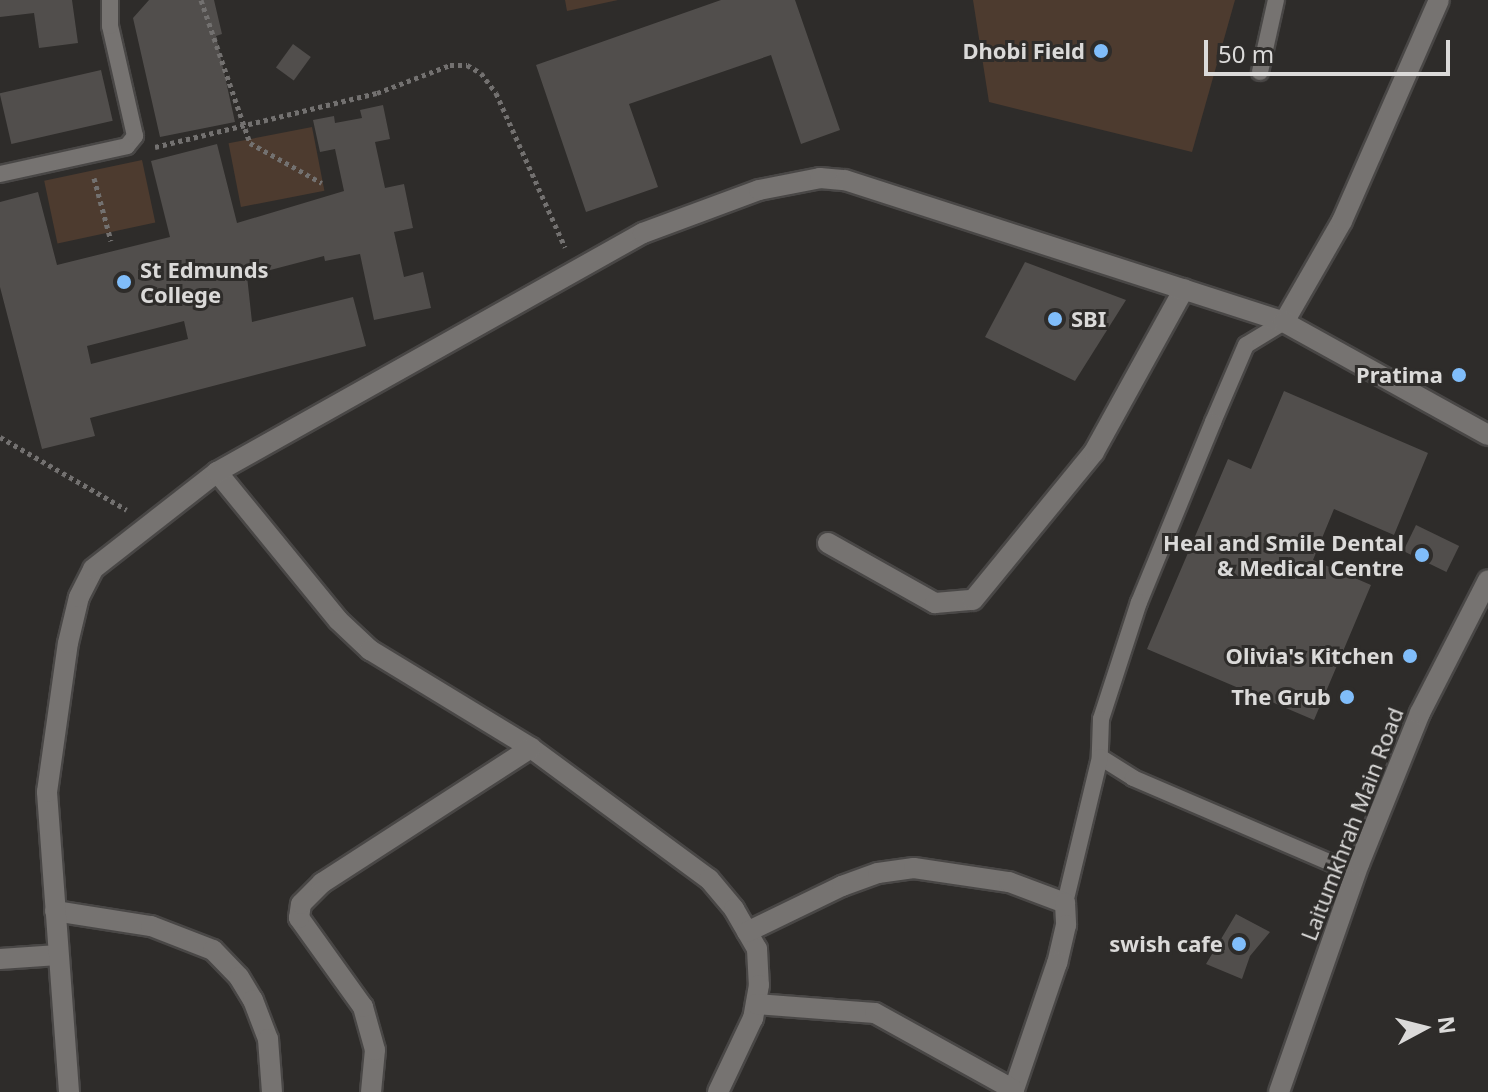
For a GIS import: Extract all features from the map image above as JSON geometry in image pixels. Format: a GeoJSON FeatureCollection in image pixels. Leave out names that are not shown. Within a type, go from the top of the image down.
{"type":"FeatureCollection","features":[{"type":"Feature","properties":{"kind":"street"},"geometry":{"type":"LineString","coordinates":[[1284,322],[1342,221],[1439,0]]}},
{"type":"Feature","properties":{"kind":"street"},"geometry":{"type":"LineString","coordinates":[[69,1092],[47,792],[57,697],[75,607],[93,569],[217,472],[643,233],[759,190],[820,178],[845,180],[1284,322],[1488,435]]}},
{"type":"Feature","properties":{"kind":"street"},"geometry":{"type":"LineString","coordinates":[[828,543],[935,603],[973,600],[1094,452],[1184,289]]}},
{"type":"Feature","properties":{"kind":"street"},"geometry":{"type":"LineString","coordinates":[[217,472],[338,620],[370,650],[531,748],[709,879],[757,949],[756,1004],[718,1092]]}},
{"type":"Feature","properties":{"kind":"street","name":"Laitumkhrah Main Road"},"geometry":{"type":"LineString","coordinates":[[1279,1092],[1359,864],[1420,713],[1488,580]]}},
{"type":"Feature","properties":{"kind":"street"},"geometry":{"type":"LineString","coordinates":[[371,1092],[375,1050],[363,1007],[299,918],[301,904],[322,883],[531,748]]}},
{"type":"Feature","properties":{"kind":"street"},"geometry":{"type":"LineString","coordinates":[[747,932],[842,886],[878,873],[914,868],[1009,882],[1065,903],[1066,925],[1057,963],[1014,1091],[875,1013],[756,1004]]}},
{"type":"Feature","properties":{"kind":"street"},"geometry":{"type":"LineString","coordinates":[[55,911],[151,926],[213,950],[239,977],[253,1000],[268,1039],[272,1092]]}},
{"type":"Feature","properties":{"kind":"street"},"geometry":{"type":"LineString","coordinates":[[0,959],[58,955]]}},
{"type":"Feature","properties":{"kind":"lane"},"geometry":{"type":"LineString","coordinates":[[0,174],[87,154],[131,141],[135,136],[110,26],[110,0]]}},
{"type":"Feature","properties":{"kind":"lane"},"geometry":{"type":"LineString","coordinates":[[1260,72],[1276,0]]}},
{"type":"Feature","properties":{"kind":"lane"},"geometry":{"type":"LineString","coordinates":[[1065,903],[1100,757],[1101,719],[1139,602],[1246,345],[1284,322]]}},
{"type":"Feature","properties":{"kind":"lane"},"geometry":{"type":"LineString","coordinates":[[1100,757],[1133,778],[1334,864],[1359,864]]}},
{"type":"Feature","properties":{"kind":"path"},"geometry":{"type":"LineString","coordinates":[[201,0],[250,143],[322,183]]}},
{"type":"Feature","properties":{"kind":"path"},"geometry":{"type":"LineString","coordinates":[[131,141],[162,148],[377,93],[450,65],[467,65],[481,73],[496,93],[576,271]]}},
{"type":"Feature","properties":{"kind":"path"},"geometry":{"type":"LineString","coordinates":[[87,154],[111,241]]}},
{"type":"Feature","properties":{"kind":"path"},"geometry":{"type":"LineString","coordinates":[[0,437],[150,525]]}},
{"type":"Feature","properties":{"kind":"shaded area"},"geometry":{"type":"Polygon","coordinates":[[[565,0],[618,0],[567,11],[565,0]]]}},
{"type":"Feature","properties":{"kind":"shaded area","name":"Dhobi Field"},"geometry":{"type":"Polygon","coordinates":[[[973,0],[1235,0],[1192,152],[989,102],[973,0]]]}},
{"type":"Feature","properties":{"kind":"shaded area"},"geometry":{"type":"Polygon","coordinates":[[[312,127],[324,191],[241,207],[229,143],[312,127]]]}},
{"type":"Feature","properties":{"kind":"shaded area"},"geometry":{"type":"Polygon","coordinates":[[[142,160],[155,223],[57,243],[44,181],[142,160]]]}},
{"type":"Feature","properties":{"kind":"building"},"geometry":{"type":"Polygon","coordinates":[[[0,0],[72,0],[78,43],[39,48],[34,13],[0,17],[0,0]]]}},
{"type":"Feature","properties":{"kind":"building"},"geometry":{"type":"Polygon","coordinates":[[[149,0],[214,0],[222,34],[216,36],[235,122],[160,137],[133,18],[149,0]]]}},
{"type":"Feature","properties":{"kind":"building"},"geometry":{"type":"Polygon","coordinates":[[[721,0],[795,0],[840,130],[801,144],[771,55],[629,104],[658,187],[586,212],[536,65],[721,0]]]}},
{"type":"Feature","properties":{"kind":"building"},"geometry":{"type":"Polygon","coordinates":[[[293,44],[311,57],[294,80],[276,67],[293,44]]]}},
{"type":"Feature","properties":{"kind":"building"},"geometry":{"type":"Polygon","coordinates":[[[101,70],[113,121],[11,144],[0,93],[101,70]]]}},
{"type":"Feature","properties":{"kind":"building","name":"St Edmunds College"},"geometry":{"type":"Polygon","coordinates":[[[383,105],[390,139],[375,142],[385,188],[404,184],[413,228],[394,232],[404,277],[423,272],[431,308],[374,320],[360,254],[325,261],[324,256],[247,276],[252,322],[353,297],[366,346],[90,418],[95,436],[42,449],[0,287],[0,202],[38,192],[57,265],[170,237],[151,161],[217,144],[237,223],[344,191],[335,149],[320,152],[313,120],[334,116],[335,123],[362,118],[360,110],[383,105]],[[184,321],[87,346],[91,364],[188,339],[184,321]]]}},
{"type":"Feature","properties":{"kind":"building","name":"SBI"},"geometry":{"type":"Polygon","coordinates":[[[1025,262],[1126,300],[1075,381],[985,337],[1025,262]]]}},
{"type":"Feature","properties":{"kind":"building"},"geometry":{"type":"Polygon","coordinates":[[[1284,391],[1428,453],[1394,535],[1334,509],[1313,560],[1371,585],[1314,720],[1147,649],[1228,459],[1251,469],[1284,391]]]}},
{"type":"Feature","properties":{"kind":"building"},"geometry":{"type":"Polygon","coordinates":[[[1416,525],[1459,546],[1446,572],[1403,551],[1416,525]]]}},
{"type":"Feature","properties":{"kind":"building","name":"swish cafe"},"geometry":{"type":"Polygon","coordinates":[[[1236,914],[1270,932],[1250,956],[1242,979],[1206,964],[1236,914]]]}},
{"type":"Feature","properties":{"kind":"place","name":"Dhobi Field"},"geometry":{"type":"Point","coordinates":[1101,51]}},
{"type":"Feature","properties":{"kind":"place","name":"St Edmunds College"},"geometry":{"type":"Point","coordinates":[124,282]}},
{"type":"Feature","properties":{"kind":"place","name":"SBI"},"geometry":{"type":"Point","coordinates":[1055,319]}},
{"type":"Feature","properties":{"kind":"place","name":"Pratima"},"geometry":{"type":"Point","coordinates":[1459,375]}},
{"type":"Feature","properties":{"kind":"place","name":"Heal and Smile Dental & Medical Centre"},"geometry":{"type":"Point","coordinates":[1422,555]}},
{"type":"Feature","properties":{"kind":"place","name":"Olivia's Kitchen"},"geometry":{"type":"Point","coordinates":[1410,656]}},
{"type":"Feature","properties":{"kind":"place","name":"The Grub"},"geometry":{"type":"Point","coordinates":[1347,697]}},
{"type":"Feature","properties":{"kind":"place","name":"swish cafe"},"geometry":{"type":"Point","coordinates":[1239,944]}}]}
